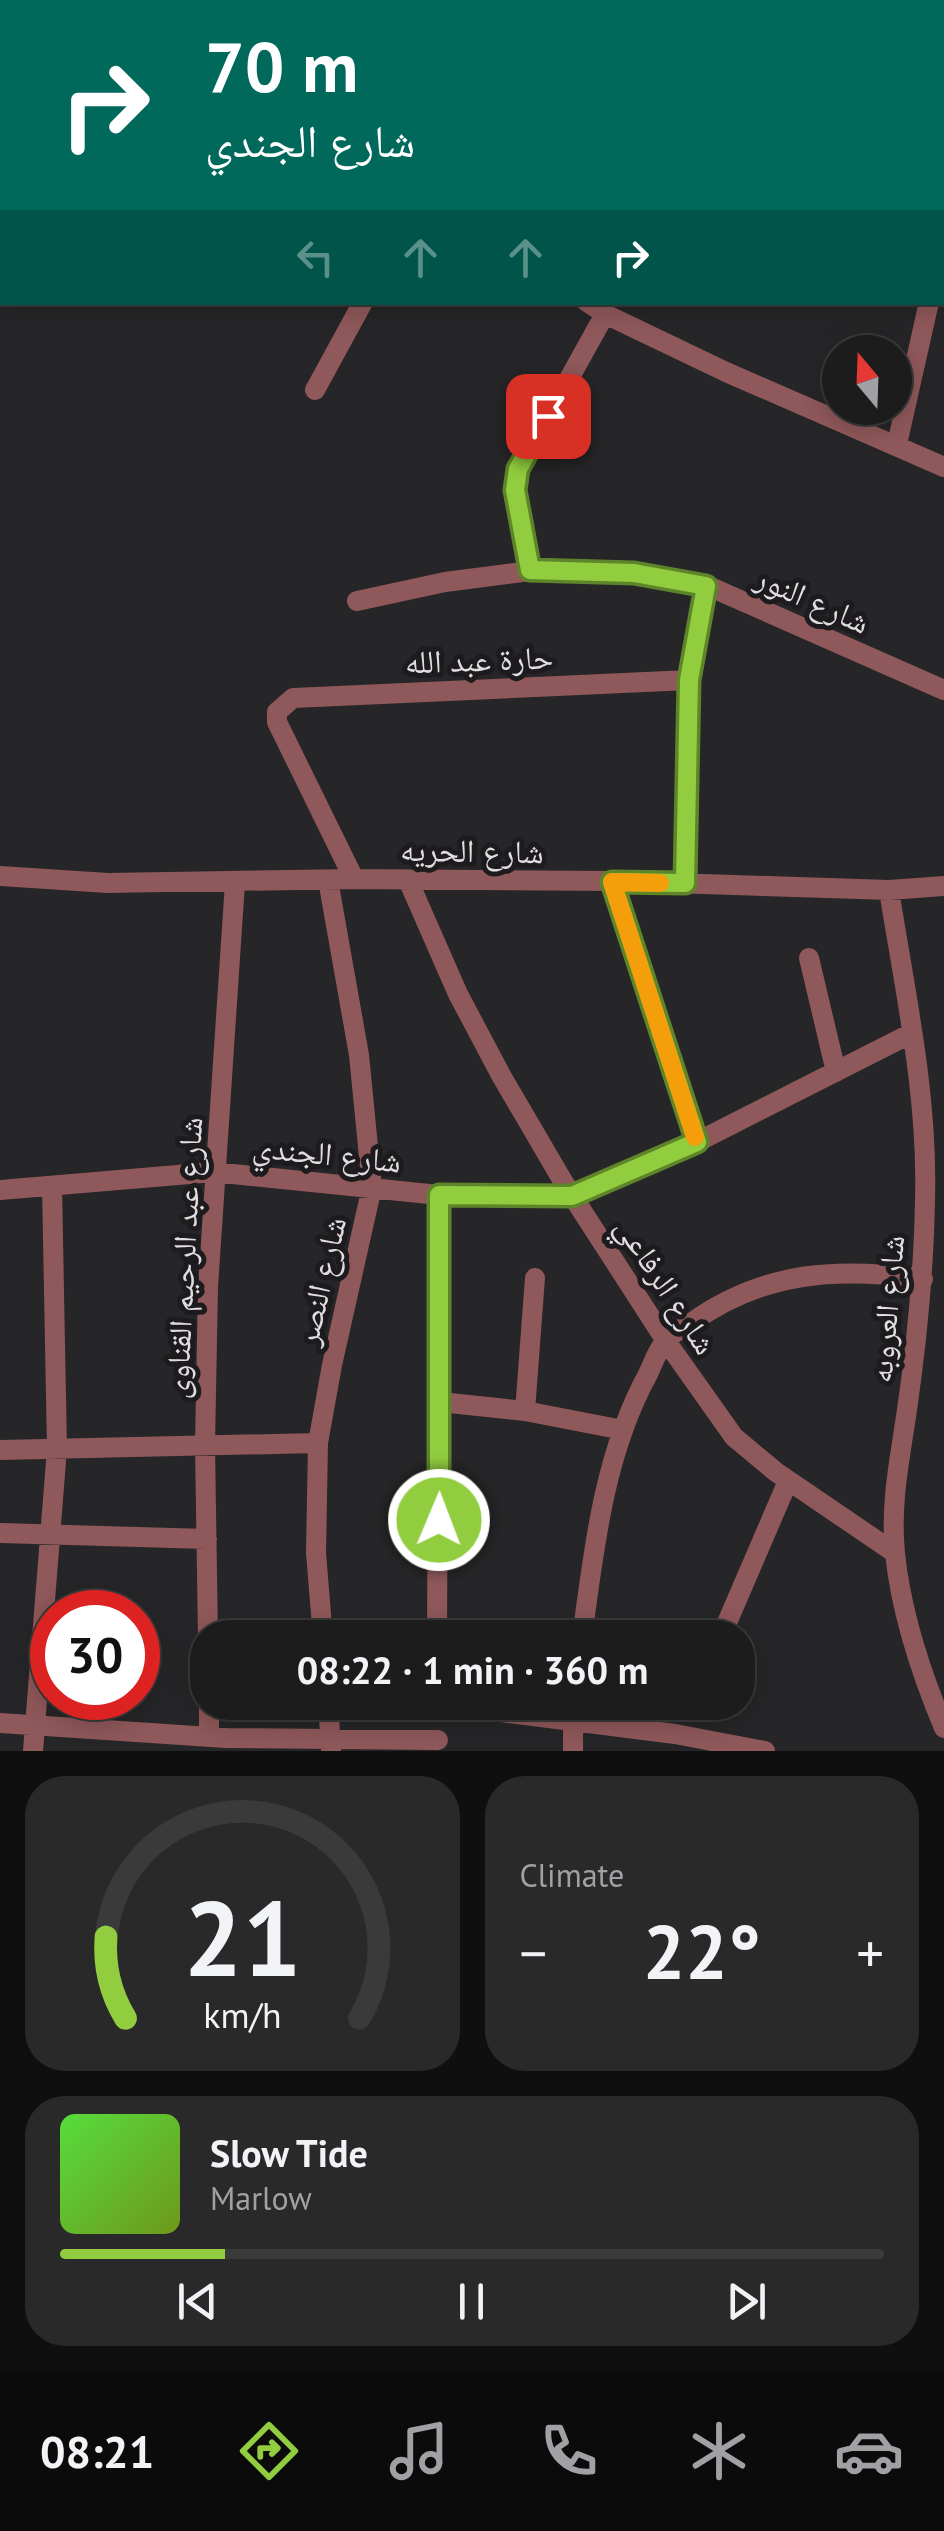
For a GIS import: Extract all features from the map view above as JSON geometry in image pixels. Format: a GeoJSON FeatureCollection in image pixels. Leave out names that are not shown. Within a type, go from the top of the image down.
{"type":"FeatureCollection","features":[{"type":"Feature","properties":{"kind":"street"},"geometry":{"type":"LineString","coordinates":[[314,390],[360,305]]}},
{"type":"Feature","properties":{"kind":"street"},"geometry":{"type":"LineString","coordinates":[[896,444],[928,305]]}},
{"type":"Feature","properties":{"kind":"street"},"geometry":{"type":"LineString","coordinates":[[530,570],[515,490],[518,469],[596,308],[726,372],[944,468]]}},
{"type":"Feature","properties":{"kind":"street","name":"شارع النور"},"geometry":{"type":"LineString","coordinates":[[357,601],[445,582],[530,570],[634,573],[706,586],[944,690]]}},
{"type":"Feature","properties":{"kind":"street"},"geometry":{"type":"LineString","coordinates":[[685,883],[689,680],[706,586]]}},
{"type":"Feature","properties":{"kind":"street","name":"حارة عبد الله"},"geometry":{"type":"LineString","coordinates":[[354,879],[277,722],[277,712],[294,698],[689,680]]}},
{"type":"Feature","properties":{"kind":"street","name":"شارع الحريه"},"geometry":{"type":"LineString","coordinates":[[0,876],[108,883],[354,879],[890,890],[944,886]]}},
{"type":"Feature","properties":{"kind":"street","name":"شارع النصر"},"geometry":{"type":"LineString","coordinates":[[322,1620],[316,1554],[318,1442],[372,1187],[358,1055],[328,880]]}},
{"type":"Feature","properties":{"kind":"street","name":"شارع الرفاعي"},"geometry":{"type":"LineString","coordinates":[[408,880],[458,994],[502,1078],[572,1196],[734,1437],[788,1480],[895,1553]]}},
{"type":"Feature","properties":{"kind":"street","name":"شارع عبد الرحيم القناوى"},"geometry":{"type":"LineString","coordinates":[[208,1620],[205,1445],[213,1172],[223,1084],[234,882]]}},
{"type":"Feature","properties":{"kind":"street"},"geometry":{"type":"LineString","coordinates":[[612,882],[697,1142]]}},
{"type":"Feature","properties":{"kind":"street","name":"شارع العروبه"},"geometry":{"type":"LineString","coordinates":[[890,890],[922,1100],[926,1193],[923,1278],[894,1493],[895,1553],[908,1622],[944,1728]]}},
{"type":"Feature","properties":{"kind":"street"},"geometry":{"type":"LineString","coordinates":[[809,958],[836,1072]]}},
{"type":"Feature","properties":{"kind":"street","name":"شارع الجندي"},"geometry":{"type":"LineString","coordinates":[[0,1190],[213,1172],[439,1195],[572,1196],[697,1142],[912,1034]]}},
{"type":"Feature","properties":{"kind":"street"},"geometry":{"type":"LineString","coordinates":[[33,1751],[57,1449],[52,1186]]}},
{"type":"Feature","properties":{"kind":"street"},"geometry":{"type":"LineString","coordinates":[[437,1620],[439,1195]]}},
{"type":"Feature","properties":{"kind":"street"},"geometry":{"type":"LineString","coordinates":[[584,1620],[592,1557],[612,1461],[642,1384],[666,1341],[710,1309],[760,1286],[814,1273],[868,1271],[923,1278]]}},
{"type":"Feature","properties":{"kind":"street"},"geometry":{"type":"LineString","coordinates":[[526,1411],[534,1278]]}},
{"type":"Feature","properties":{"kind":"street"},"geometry":{"type":"LineString","coordinates":[[440,1402],[526,1411],[623,1430]]}},
{"type":"Feature","properties":{"kind":"street"},"geometry":{"type":"LineString","coordinates":[[0,1450],[318,1442]]}},
{"type":"Feature","properties":{"kind":"street"},"geometry":{"type":"LineString","coordinates":[[728,1620],[788,1480]]}},
{"type":"Feature","properties":{"kind":"street"},"geometry":{"type":"LineString","coordinates":[[0,1533],[207,1539]]}},
{"type":"Feature","properties":{"kind":"street"},"geometry":{"type":"LineString","coordinates":[[329,1720],[331,1745]]}},
{"type":"Feature","properties":{"kind":"street"},"geometry":{"type":"LineString","coordinates":[[0,1723],[221,1742],[438,1746],[437,1720]]}},
{"type":"Feature","properties":{"kind":"street"},"geometry":{"type":"LineString","coordinates":[[572,1720],[572,1751]]}},
{"type":"Feature","properties":{"kind":"street"},"geometry":{"type":"LineString","coordinates":[[606,1720],[721,1747],[765,1751]]}},
{"type":"Feature","properties":{"kind":"slow traffic"},"geometry":{"type":"LineString","coordinates":[[660,883],[612,882],[695,1137]]}},
{"type":"Feature","properties":{"kind":"route"},"geometry":{"type":"LineString","coordinates":[[439,1520],[439,1195],[572,1196],[697,1142],[612,882],[685,883],[689,680],[706,586],[634,573],[530,570],[515,490],[518,469],[548,416]]}}]}
